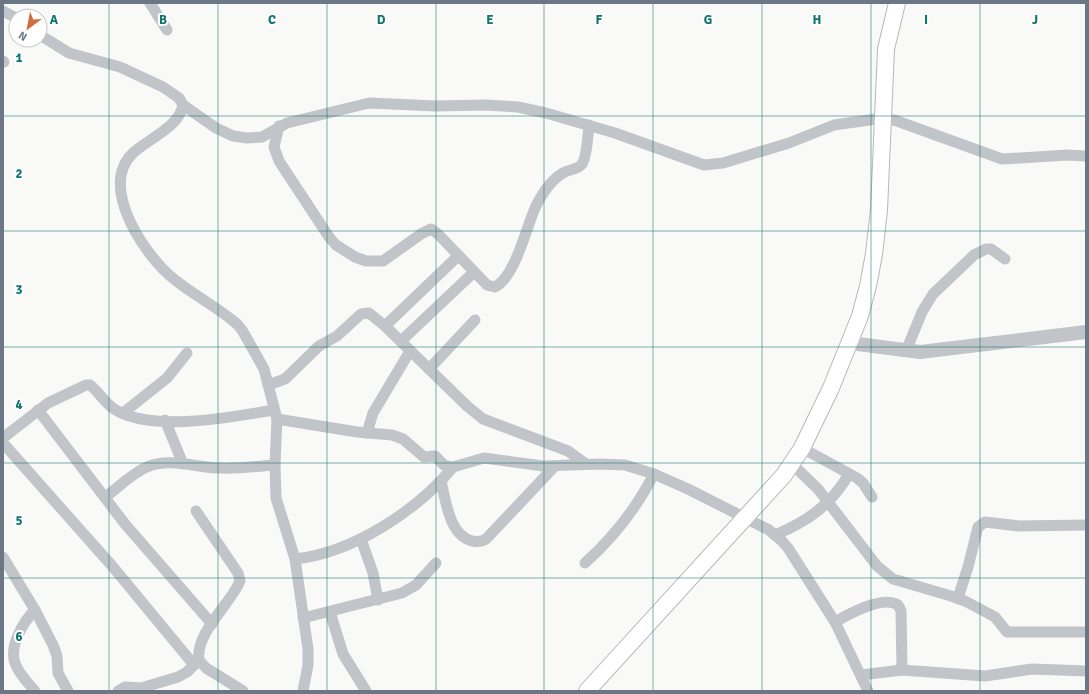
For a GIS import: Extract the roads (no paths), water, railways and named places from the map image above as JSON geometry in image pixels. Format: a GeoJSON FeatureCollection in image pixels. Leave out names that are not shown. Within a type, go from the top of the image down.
{"type":"FeatureCollection","features":[{"type":"Feature","properties":{"kind":"main road"},"geometry":{"type":"LineString","coordinates":[[587,691],[745,518],[792,464],[815,424],[860,316],[874,254],[879,210],[886,49],[897,3]]}},
{"type":"Feature","properties":{"kind":"street"},"geometry":{"type":"LineString","coordinates":[[150,3],[167,30]]}},
{"type":"Feature","properties":{"kind":"street"},"geometry":{"type":"LineString","coordinates":[[48,40],[69,53],[120,68],[163,87],[179,98],[183,105],[216,128],[233,136],[255,138],[269,134],[280,126],[314,115],[358,105],[377,103],[436,106],[486,105],[518,107],[589,125],[704,165],[714,165],[789,143],[834,125],[884,118],[897,121],[1002,159],[1067,155],[1086,156]]}},
{"type":"Feature","properties":{"kind":"street"},"geometry":{"type":"LineString","coordinates":[[183,105],[178,118],[141,146],[124,165],[120,183],[123,203],[139,237],[167,272],[187,289],[230,318],[242,330],[264,369],[275,415],[277,503],[295,559],[309,656],[303,691]]}},
{"type":"Feature","properties":{"kind":"street"},"geometry":{"type":"LineString","coordinates":[[280,126],[274,147],[276,157],[329,237],[345,252],[366,261],[383,261],[420,234],[431,229],[438,234],[491,288],[495,288],[502,282],[520,251],[534,212],[547,188],[564,172],[578,168],[584,162],[589,125]]}},
{"type":"Feature","properties":{"kind":"street"},"geometry":{"type":"LineString","coordinates":[[906,351],[922,312],[933,294],[974,255],[986,249],[991,249],[1005,259]]}},
{"type":"Feature","properties":{"kind":"street"},"geometry":{"type":"LineString","coordinates":[[385,326],[458,256]]}},
{"type":"Feature","properties":{"kind":"street"},"geometry":{"type":"LineString","coordinates":[[400,342],[474,272]]}},
{"type":"Feature","properties":{"kind":"street"},"geometry":{"type":"LineString","coordinates":[[268,384],[285,379],[313,351],[337,336],[361,314],[369,313],[385,326],[400,342],[483,419],[568,451],[586,464]]}},
{"type":"Feature","properties":{"kind":"street"},"geometry":{"type":"LineString","coordinates":[[429,369],[475,320]]}},
{"type":"Feature","properties":{"kind":"street"},"geometry":{"type":"LineString","coordinates":[[850,343],[920,352],[1086,332]]}},
{"type":"Feature","properties":{"kind":"street"},"geometry":{"type":"LineString","coordinates":[[367,433],[373,413],[410,351]]}},
{"type":"Feature","properties":{"kind":"street"},"geometry":{"type":"LineString","coordinates":[[123,413],[167,378],[187,353]]}},
{"type":"Feature","properties":{"kind":"street"},"geometry":{"type":"LineString","coordinates":[[3,438],[38,410],[57,398],[79,388],[90,385],[106,402],[123,413],[146,419],[208,420],[275,415],[367,433],[398,437],[424,457],[435,456],[444,465],[453,467],[484,458],[555,466],[586,464],[625,465],[654,474],[694,491],[775,535],[788,548],[834,622],[868,691]]}},
{"type":"Feature","properties":{"kind":"street"},"geometry":{"type":"LineString","coordinates":[[38,410],[140,542],[212,624]]}},
{"type":"Feature","properties":{"kind":"street"},"geometry":{"type":"LineString","coordinates":[[165,420],[183,464]]}},
{"type":"Feature","properties":{"kind":"street"},"geometry":{"type":"LineString","coordinates":[[3,443],[197,663],[243,691]]}},
{"type":"Feature","properties":{"kind":"street"},"geometry":{"type":"LineString","coordinates":[[802,448],[863,483],[872,498]]}},
{"type":"Feature","properties":{"kind":"street"},"geometry":{"type":"LineString","coordinates":[[105,498],[147,467],[167,463],[220,468],[275,465]]}},
{"type":"Feature","properties":{"kind":"street"},"geometry":{"type":"LineString","coordinates":[[792,464],[813,483],[877,566],[887,576],[958,598],[995,617],[1007,632],[1086,632]]}},
{"type":"Feature","properties":{"kind":"street"},"geometry":{"type":"LineString","coordinates":[[441,482],[448,509],[455,526],[467,538],[480,542],[487,538],[555,466]]}},
{"type":"Feature","properties":{"kind":"street"},"geometry":{"type":"LineString","coordinates":[[295,559],[324,553],[361,539],[421,499],[441,482],[453,467]]}},
{"type":"Feature","properties":{"kind":"street"},"geometry":{"type":"LineString","coordinates":[[585,563],[602,548],[630,515],[641,500],[654,474]]}},
{"type":"Feature","properties":{"kind":"street"},"geometry":{"type":"LineString","coordinates":[[775,535],[804,522],[828,502],[839,490],[849,474]]}},
{"type":"Feature","properties":{"kind":"street"},"geometry":{"type":"LineString","coordinates":[[118,691],[125,687],[141,688],[178,677],[197,663],[201,645],[212,624],[239,584],[240,577],[196,511]]}},
{"type":"Feature","properties":{"kind":"street"},"geometry":{"type":"LineString","coordinates":[[958,598],[968,567],[978,527],[981,524],[985,522],[1018,526],[1086,525]]}},
{"type":"Feature","properties":{"kind":"street"},"geometry":{"type":"LineString","coordinates":[[361,539],[373,573],[378,600]]}},
{"type":"Feature","properties":{"kind":"street"},"geometry":{"type":"LineString","coordinates":[[3,557],[35,610],[55,650],[58,673],[68,691]]}},
{"type":"Feature","properties":{"kind":"street"},"geometry":{"type":"LineString","coordinates":[[303,618],[394,596],[410,589],[436,563]]}},
{"type":"Feature","properties":{"kind":"street"},"geometry":{"type":"LineString","coordinates":[[834,622],[865,607],[891,602],[898,605],[901,611],[902,670]]}},
{"type":"Feature","properties":{"kind":"street"},"geometry":{"type":"LineString","coordinates":[[35,610],[21,627],[14,658],[16,667],[35,691]]}},
{"type":"Feature","properties":{"kind":"street"},"geometry":{"type":"LineString","coordinates":[[330,612],[343,654],[366,691]]}},
{"type":"Feature","properties":{"kind":"street"},"geometry":{"type":"LineString","coordinates":[[860,675],[902,670],[985,676],[1032,669],[1086,671]]}}]}
